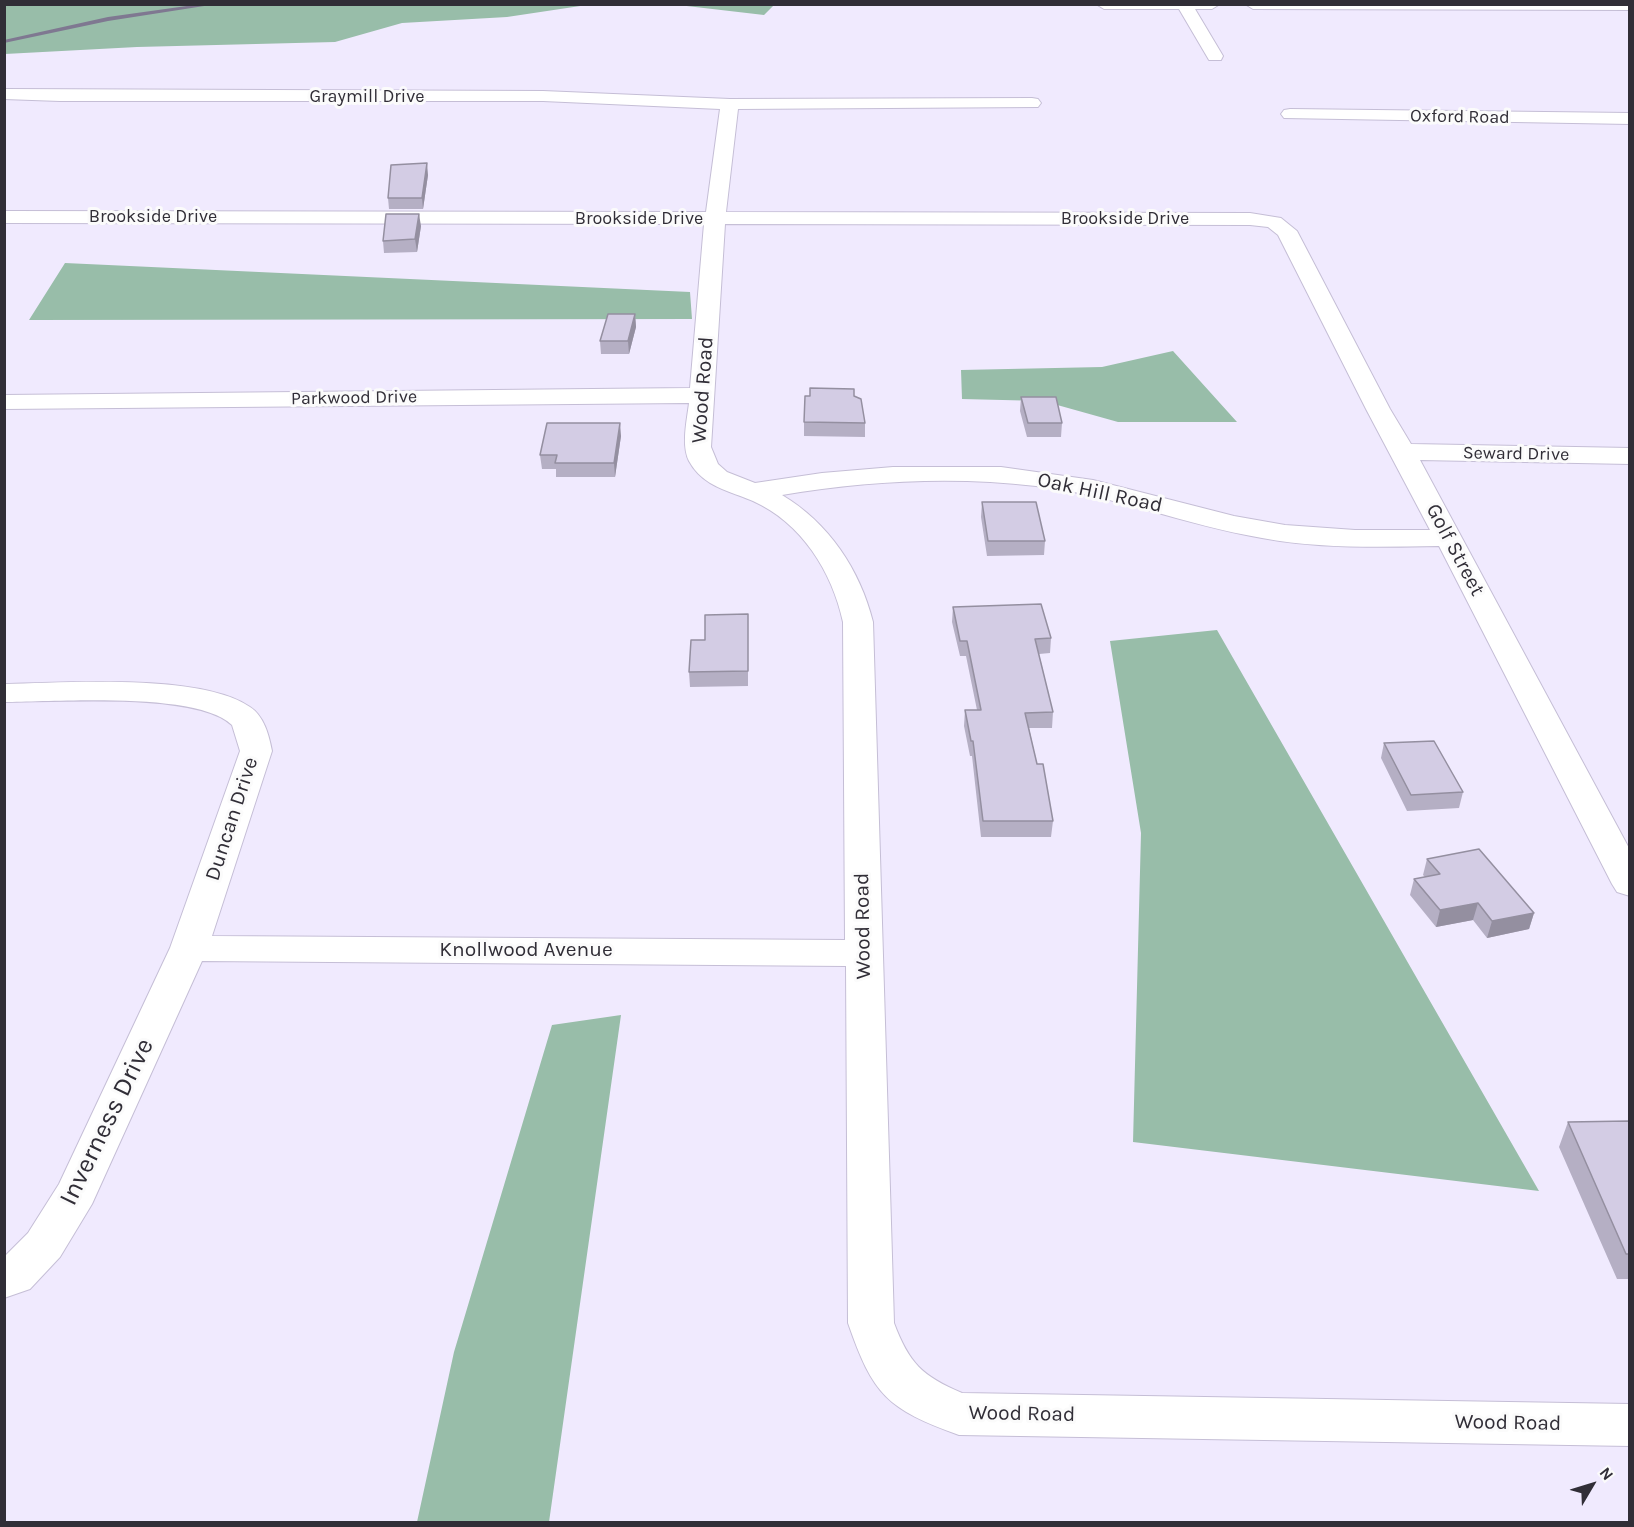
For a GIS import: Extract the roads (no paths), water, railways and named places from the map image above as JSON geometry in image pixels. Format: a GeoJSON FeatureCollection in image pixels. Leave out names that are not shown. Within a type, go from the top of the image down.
{"type":"FeatureCollection","features":[{"type":"Feature","properties":{"kind":"street"},"geometry":{"type":"LineString","coordinates":[[1104,4],[1212,4]]}},
{"type":"Feature","properties":{"kind":"street"},"geometry":{"type":"LineString","coordinates":[[1253,4],[1629,4]]}},
{"type":"Feature","properties":{"kind":"street"},"geometry":{"type":"LineString","coordinates":[[1185,5],[1215,56]]}},
{"type":"Feature","properties":{"kind":"street","name":"Graymill Drive"},"geometry":{"type":"LineString","coordinates":[[4,94],[584,96],[730,104]]}},
{"type":"Feature","properties":{"kind":"street"},"geometry":{"type":"LineString","coordinates":[[730,104],[1032,103]]}},
{"type":"Feature","properties":{"kind":"street","name":"Wood Road"},"geometry":{"type":"LineString","coordinates":[[730,104],[716,219],[700,459],[717,477],[774,501],[791,514],[833,556],[854,600],[858,622],[871,1323],[883,1358],[900,1384],[923,1399],[959,1414],[1629,1425]]}},
{"type":"Feature","properties":{"kind":"street","name":"Oxford Road"},"geometry":{"type":"LineString","coordinates":[[1290,114],[1629,119]]}},
{"type":"Feature","properties":{"kind":"street","name":"Brookside Drive"},"geometry":{"type":"LineString","coordinates":[[4,217],[1250,219],[1274,222]]}},
{"type":"Feature","properties":{"kind":"street","name":"Golf Street"},"geometry":{"type":"LineString","coordinates":[[1274,222],[1287,231],[1378,409],[1403,452],[1629,884]]}},
{"type":"Feature","properties":{"kind":"street","name":"Parkwood Drive"},"geometry":{"type":"LineString","coordinates":[[4,402],[703,395]]}},
{"type":"Feature","properties":{"kind":"street","name":"Seward Drive"},"geometry":{"type":"LineString","coordinates":[[1403,452],[1629,456]]}},
{"type":"Feature","properties":{"kind":"street","name":"Oak Hill Road"},"geometry":{"type":"LineString","coordinates":[[751,492],[801,483],[877,476],[1004,475],[1108,490],[1262,530],[1311,537],[1448,538]]}},
{"type":"Feature","properties":{"kind":"street","name":"Duncan Drive"},"geometry":{"type":"LineString","coordinates":[[4,693],[156,693],[188,697],[217,703],[232,710],[239,714],[252,730],[256,750],[189,948]]}},
{"type":"Feature","properties":{"kind":"street","name":"Knollwood Avenue"},"geometry":{"type":"LineString","coordinates":[[189,948],[864,953]]}},
{"type":"Feature","properties":{"kind":"street","name":"Inverness Drive"},"geometry":{"type":"LineString","coordinates":[[4,1280],[14,1275],[44,1245],[77,1192],[189,948]]}},
{"type":"Feature","properties":{"kind":"waterway"},"geometry":{"type":"LineString","coordinates":[[4,42],[108,19],[215,4]]}}]}
